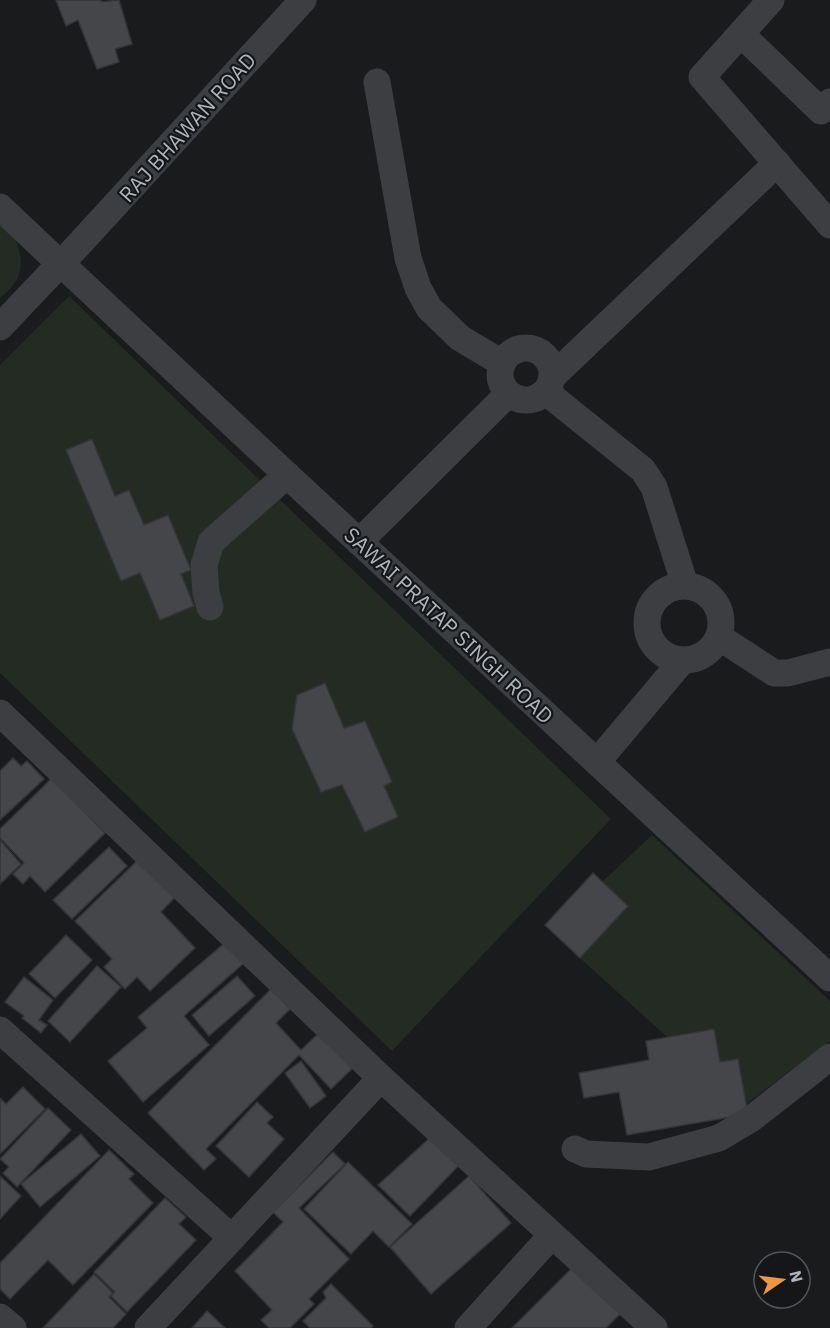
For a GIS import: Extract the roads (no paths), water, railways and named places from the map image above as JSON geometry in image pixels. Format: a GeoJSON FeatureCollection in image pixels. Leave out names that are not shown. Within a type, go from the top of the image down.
{"type":"FeatureCollection","features":[{"type":"Feature","properties":{"kind":"street","name":"RAJ BHAWAN ROAD"},"geometry":{"type":"LineString","coordinates":[[0,327],[63,263],[303,0]]}},
{"type":"Feature","properties":{"kind":"street"},"geometry":{"type":"LineString","coordinates":[[771,0],[702,77],[830,225]]}},
{"type":"Feature","properties":{"kind":"street"},"geometry":{"type":"LineString","coordinates":[[741,34],[821,111],[830,102]]}},
{"type":"Feature","properties":{"kind":"street"},"geometry":{"type":"LineString","coordinates":[[377,82],[408,258],[418,288],[429,308],[453,331],[502,363]]}},
{"type":"Feature","properties":{"kind":"street"},"geometry":{"type":"LineString","coordinates":[[549,384],[550,361],[545,355],[529,347],[513,351],[502,363],[500,380],[508,394],[524,401],[540,397],[549,384],[777,164]]}},
{"type":"Feature","properties":{"kind":"street","name":"SAWAI PRATAP SINGH ROAD"},"geometry":{"type":"LineString","coordinates":[[5,223],[63,263],[287,475],[830,978]]}},
{"type":"Feature","properties":{"kind":"street"},"geometry":{"type":"LineString","coordinates":[[549,384],[643,470],[654,488],[685,585]]}},
{"type":"Feature","properties":{"kind":"street"},"geometry":{"type":"LineString","coordinates":[[359,542],[508,394]]}},
{"type":"Feature","properties":{"kind":"street"},"geometry":{"type":"LineString","coordinates":[[210,607],[206,593],[204,565],[211,542],[287,475]]}},
{"type":"Feature","properties":{"kind":"street"},"geometry":{"type":"LineString","coordinates":[[685,585],[707,594],[715,603],[720,614],[721,625],[719,637],[713,647],[704,655],[681,661],[660,652],[652,643],[646,621],[655,599],[663,592],[685,585]]}},
{"type":"Feature","properties":{"kind":"street"},"geometry":{"type":"LineString","coordinates":[[719,637],[774,673],[788,673],[830,662]]}},
{"type":"Feature","properties":{"kind":"street"},"geometry":{"type":"LineString","coordinates":[[597,762],[681,661]]}},
{"type":"Feature","properties":{"kind":"street"},"geometry":{"type":"LineString","coordinates":[[3,722],[381,1078],[654,1328]]}},
{"type":"Feature","properties":{"kind":"street"},"geometry":{"type":"LineString","coordinates":[[0,1030],[232,1238]]}},
{"type":"Feature","properties":{"kind":"street"},"geometry":{"type":"LineString","coordinates":[[574,1149],[586,1154],[649,1157],[719,1138],[751,1119],[830,1057]]}},
{"type":"Feature","properties":{"kind":"street"},"geometry":{"type":"LineString","coordinates":[[148,1328],[381,1078]]}},
{"type":"Feature","properties":{"kind":"street"},"geometry":{"type":"LineString","coordinates":[[468,1328],[552,1235]]}}]}
